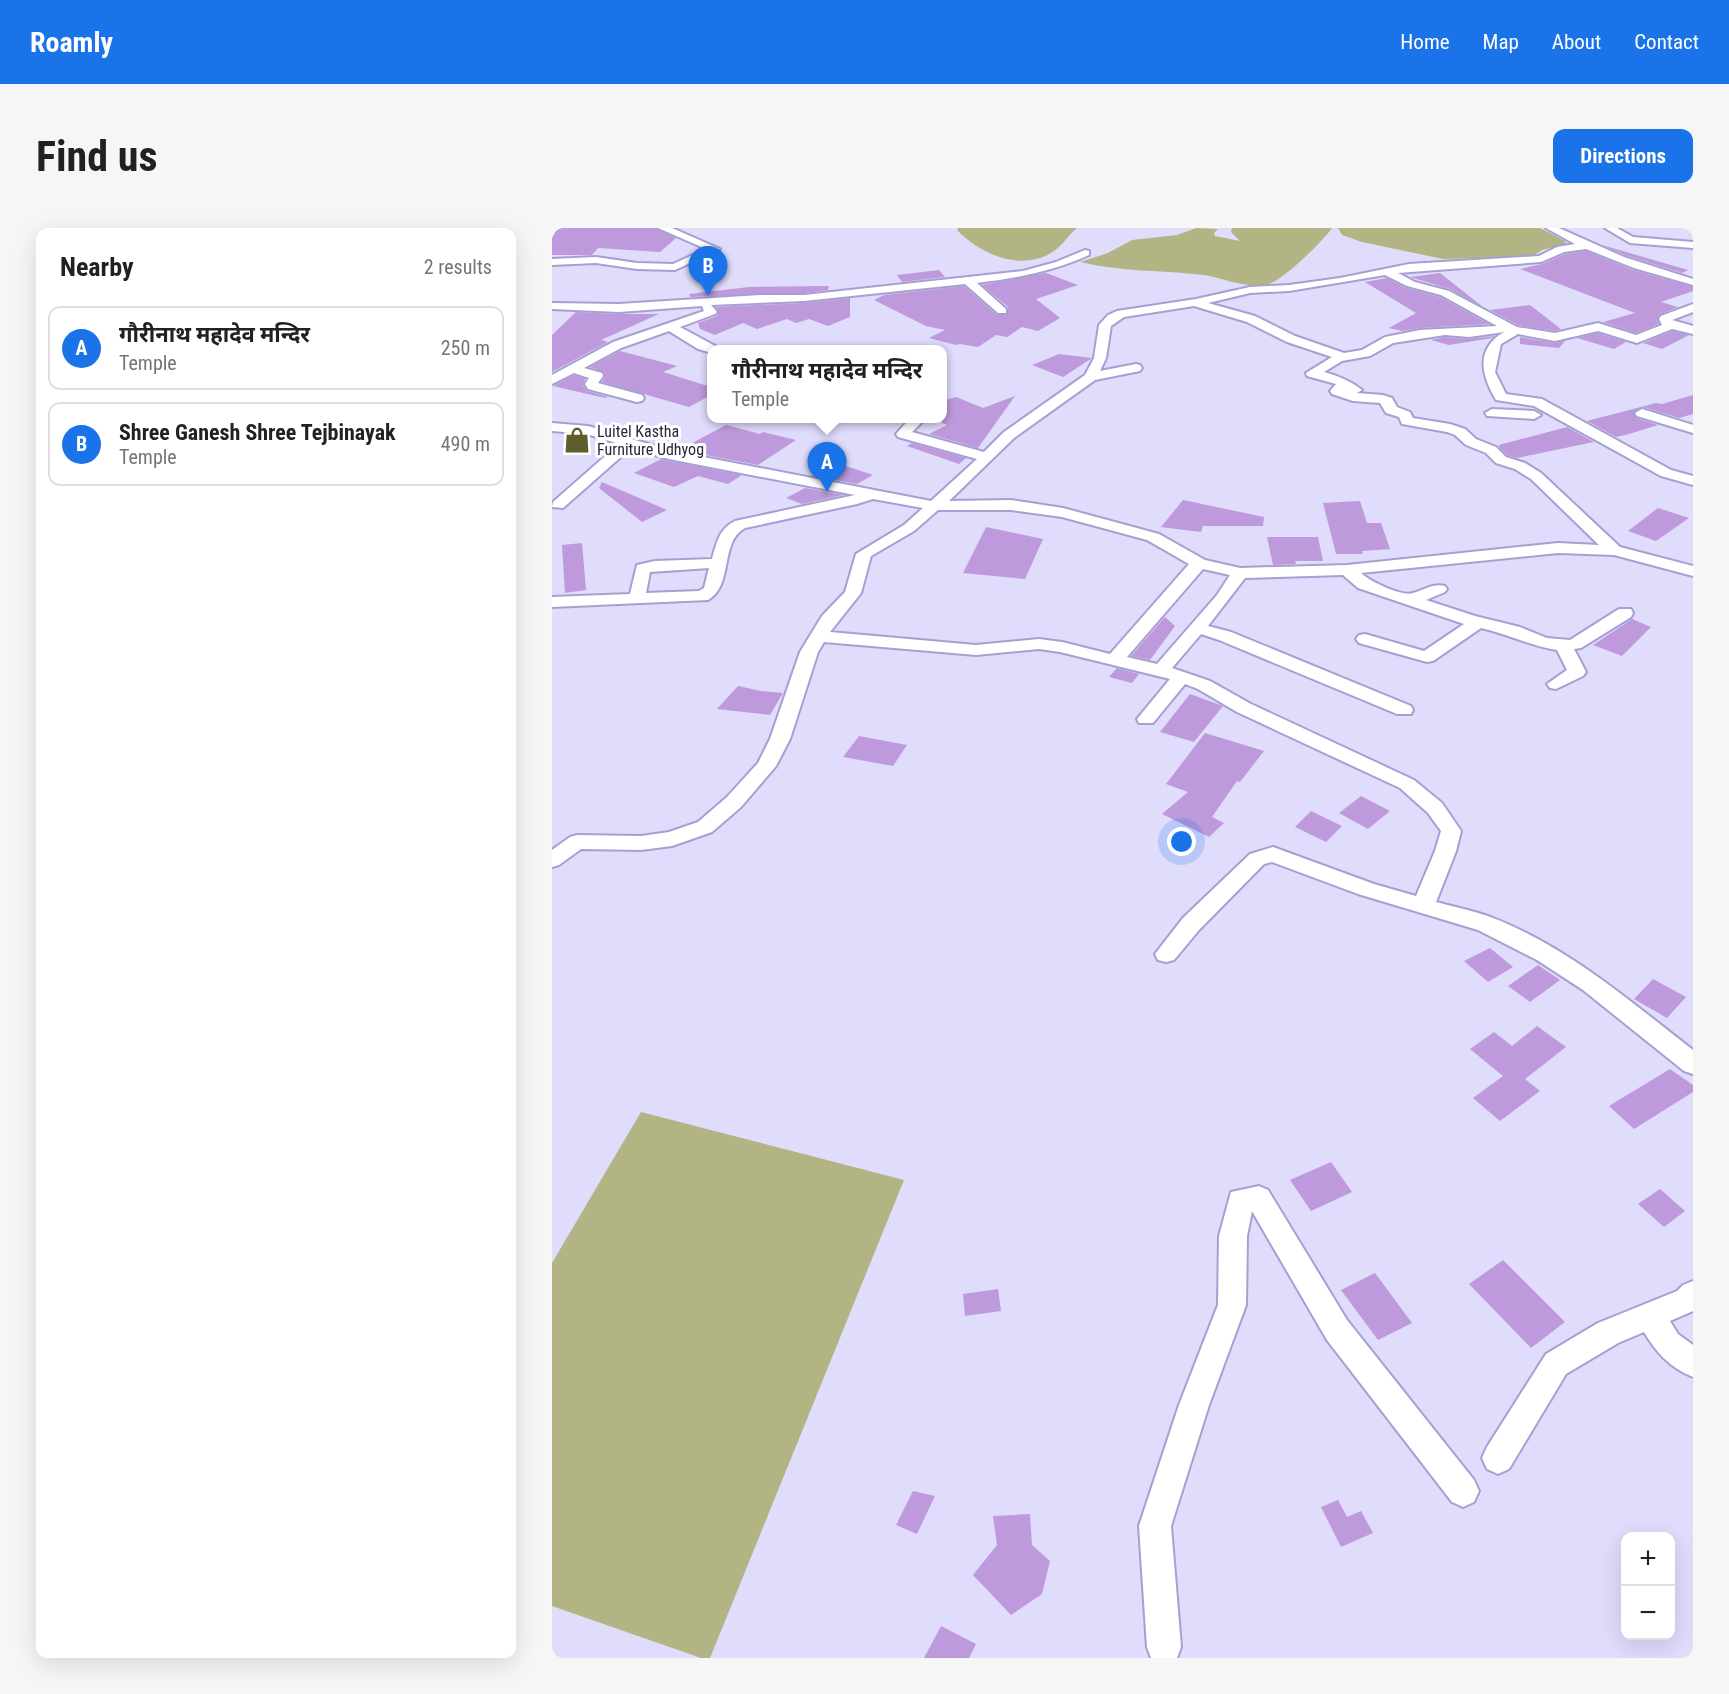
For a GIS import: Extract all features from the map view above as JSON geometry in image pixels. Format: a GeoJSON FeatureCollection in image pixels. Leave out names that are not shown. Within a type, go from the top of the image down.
{"type":"FeatureCollection","features":[{"type":"Feature","properties":{"kind":"street"},"geometry":{"type":"LineString","coordinates":[[663,228],[714,249]]}},
{"type":"Feature","properties":{"kind":"street"},"geometry":{"type":"LineString","coordinates":[[552,261],[596,260],[636,266],[675,267],[714,249],[716,244],[696,228]]}},
{"type":"Feature","properties":{"kind":"street"},"geometry":{"type":"LineString","coordinates":[[1551,228],[1586,246],[1643,268],[1693,282]]}},
{"type":"Feature","properties":{"kind":"street"},"geometry":{"type":"LineString","coordinates":[[1610,228],[1630,240],[1693,245]]}},
{"type":"Feature","properties":{"kind":"street"},"geometry":{"type":"LineString","coordinates":[[1641,232],[1693,234]]}},
{"type":"Feature","properties":{"kind":"street"},"geometry":{"type":"LineString","coordinates":[[1090,377],[1100,358],[1105,326],[1112,318],[1121,314],[1196,302],[1250,290],[1289,288],[1360,278],[1386,271],[1421,266],[1541,259],[1561,249],[1586,246]]}},
{"type":"Feature","properties":{"kind":"street"},"geometry":{"type":"LineString","coordinates":[[552,306],[619,308],[760,298],[804,298],[1024,273],[1060,264],[1085,253]]}},
{"type":"Feature","properties":{"kind":"street"},"geometry":{"type":"LineString","coordinates":[[1386,271],[1411,284],[1445,293],[1515,331],[1496,342],[1493,347],[1489,372],[1502,397],[1537,402],[1629,448],[1666,473],[1693,481]]}},
{"type":"Feature","properties":{"kind":"street"},"geometry":{"type":"LineString","coordinates":[[967,280],[1002,310]]}},
{"type":"Feature","properties":{"kind":"street"},"geometry":{"type":"LineString","coordinates":[[1652,314],[1684,298]]}},
{"type":"Feature","properties":{"kind":"street"},"geometry":{"type":"LineString","coordinates":[[1196,302],[1202,306],[1251,320],[1291,339],[1339,357],[1366,353],[1389,340],[1445,331],[1469,333],[1511,329],[1555,337],[1598,327],[1637,339],[1669,325],[1693,330]]}},
{"type":"Feature","properties":{"kind":"street"},"geometry":{"type":"LineString","coordinates":[[552,380],[617,345],[711,312],[704,303]]}},
{"type":"Feature","properties":{"kind":"street"},"geometry":{"type":"LineString","coordinates":[[1669,325],[1665,319],[1693,308]]}},
{"type":"Feature","properties":{"kind":"street"},"geometry":{"type":"LineString","coordinates":[[1598,327],[1598,324],[1602,323],[1619,329],[1635,325]]}},
{"type":"Feature","properties":{"kind":"street"},"geometry":{"type":"LineString","coordinates":[[670,326],[711,345]]}},
{"type":"Feature","properties":{"kind":"street"},"geometry":{"type":"LineString","coordinates":[[1339,357],[1332,364],[1312,373],[1341,381],[1344,385],[1337,391],[1346,395],[1383,399],[1391,410],[1405,415],[1407,421],[1450,428],[1460,432],[1471,442],[1491,450],[1501,460],[1520,466],[1536,476],[1614,550]]}},
{"type":"Feature","properties":{"kind":"street"},"geometry":{"type":"LineString","coordinates":[[552,860],[577,842],[655,842],[672,839],[705,826],[734,802],[766,766],[780,740],[809,652],[828,620],[853,593],[864,554],[909,528],[988,457],[1009,435],[1090,377],[1136,368]]}},
{"type":"Feature","properties":{"kind":"street"},"geometry":{"type":"LineString","coordinates":[[573,369],[597,376],[591,384],[593,386],[637,398]]}},
{"type":"Feature","properties":{"kind":"street"},"geometry":{"type":"LineString","coordinates":[[1492,413],[1563,416]]}},
{"type":"Feature","properties":{"kind":"street"},"geometry":{"type":"LineString","coordinates":[[1642,413],[1693,429]]}},
{"type":"Feature","properties":{"kind":"street"},"geometry":{"type":"LineString","coordinates":[[914,423],[903,434],[954,450],[988,457]]}},
{"type":"Feature","properties":{"kind":"street"},"geometry":{"type":"LineString","coordinates":[[552,427],[588,430],[627,444],[669,455],[933,506],[1011,505],[1063,513],[1153,537],[1199,563],[1240,573],[1347,570],[1558,548],[1614,550],[1691,566]]}},
{"type":"Feature","properties":{"kind":"street"},"geometry":{"type":"LineString","coordinates":[[558,505],[580,488],[627,444]]}},
{"type":"Feature","properties":{"kind":"street"},"geometry":{"type":"LineString","coordinates":[[552,602],[702,596],[711,591],[727,535],[731,529],[740,524],[857,500],[871,494]]}},
{"type":"Feature","properties":{"kind":"street"},"geometry":{"type":"LineString","coordinates":[[637,598],[643,568],[719,563]]}},
{"type":"Feature","properties":{"kind":"street"},"geometry":{"type":"LineString","coordinates":[[1115,660],[1199,563]]}},
{"type":"Feature","properties":{"kind":"street"},"geometry":{"type":"LineString","coordinates":[[1347,570],[1364,585],[1478,622],[1514,631],[1543,643],[1564,646],[1575,644],[1625,613]]}},
{"type":"Feature","properties":{"kind":"street"},"geometry":{"type":"LineString","coordinates":[[1161,670],[1223,598],[1240,573]]}},
{"type":"Feature","properties":{"kind":"street"},"geometry":{"type":"LineString","coordinates":[[1411,600],[1439,589]]}},
{"type":"Feature","properties":{"kind":"street"},"geometry":{"type":"LineString","coordinates":[[1365,639],[1426,657],[1478,622]]}},
{"type":"Feature","properties":{"kind":"street"},"geometry":{"type":"LineString","coordinates":[[1197,628],[1234,640],[1404,710]]}},
{"type":"Feature","properties":{"kind":"street"},"geometry":{"type":"LineString","coordinates":[[818,636],[976,650],[1039,644],[1062,647],[1104,659],[1161,670],[1204,685],[1244,708],[1407,784],[1435,808],[1451,831],[1448,853],[1430,884],[1423,907]]}},
{"type":"Feature","properties":{"kind":"street"},"geometry":{"type":"LineString","coordinates":[[1556,684],[1577,672],[1564,646]]}},
{"type":"Feature","properties":{"kind":"street"},"geometry":{"type":"LineString","coordinates":[[1146,719],[1181,677]]}},
{"type":"Feature","properties":{"kind":"street"},"geometry":{"type":"LineString","coordinates":[[1166,954],[1191,924],[1257,860],[1273,854],[1366,889],[1486,924],[1545,954],[1591,984],[1693,1064]]}},
{"type":"Feature","properties":{"kind":"street"},"geometry":{"type":"LineString","coordinates":[[1164,1647],[1155,1526],[1194,1406],[1232,1305],[1233,1236],[1241,1200],[1260,1198],[1338,1330],[1463,1491]]}},
{"type":"Feature","properties":{"kind":"street"},"geometry":{"type":"LineString","coordinates":[[1498,1458],[1556,1364],[1608,1333],[1687,1300],[1693,1294]]}},
{"type":"Feature","properties":{"kind":"street"},"geometry":{"type":"LineString","coordinates":[[1650,1316],[1668,1344],[1693,1363]]}},
{"type":"Feature","properties":{"kind":"green space"},"geometry":{"type":"Polygon","coordinates":[[[958,228],[1077,228],[1054,251],[1029,260],[1015,260],[989,253],[966,239],[957,230],[958,228]]]}},
{"type":"Feature","properties":{"kind":"green space"},"geometry":{"type":"Polygon","coordinates":[[[1196,228],[1218,229],[1214,233],[1215,236],[1240,241],[1231,232],[1232,228],[1332,228],[1294,267],[1277,280],[1264,285],[1247,285],[1204,275],[1126,269],[1080,262],[1108,253],[1132,240],[1177,235],[1196,228]]]}},
{"type":"Feature","properties":{"kind":"green space"},"geometry":{"type":"Polygon","coordinates":[[[1338,228],[1540,228],[1565,241],[1566,244],[1542,250],[1531,257],[1443,259],[1362,242],[1342,235],[1338,228]]]}},
{"type":"Feature","properties":{"kind":"green space"},"geometry":{"type":"Polygon","coordinates":[[[641,1112],[904,1180],[710,1658],[701,1658],[552,1606],[552,1263],[641,1112]]]}},
{"type":"Feature","properties":{"kind":"building"},"geometry":{"type":"Polygon","coordinates":[[[558,228],[656,228],[676,238],[660,252],[598,248],[592,255],[552,255],[552,238],[558,228]]]}},
{"type":"Feature","properties":{"kind":"building"},"geometry":{"type":"Polygon","coordinates":[[[1602,245],[1688,270],[1682,273],[1625,255],[1602,245]]]}},
{"type":"Feature","properties":{"kind":"building"},"geometry":{"type":"Polygon","coordinates":[[[1586,251],[1633,270],[1693,287],[1693,291],[1661,302],[1678,307],[1659,315],[1657,320],[1659,324],[1636,333],[1603,322],[1635,313],[1520,269],[1542,264],[1565,254],[1586,251]]]}},
{"type":"Feature","properties":{"kind":"building"},"geometry":{"type":"Polygon","coordinates":[[[939,270],[945,277],[902,282],[897,275],[939,270]]]}},
{"type":"Feature","properties":{"kind":"building"},"geometry":{"type":"Polygon","coordinates":[[[1046,273],[1078,285],[1036,299],[1060,318],[1038,331],[1022,327],[1007,337],[996,335],[978,347],[956,345],[929,338],[945,330],[926,326],[874,300],[884,295],[964,286],[997,315],[1006,315],[1008,307],[982,285],[1046,273]]]}},
{"type":"Feature","properties":{"kind":"building"},"geometry":{"type":"Polygon","coordinates":[[[1440,273],[1483,307],[1450,289],[1410,277],[1440,273]]]}},
{"type":"Feature","properties":{"kind":"building"},"geometry":{"type":"Polygon","coordinates":[[[1387,278],[1406,288],[1440,297],[1489,324],[1402,331],[1389,328],[1416,313],[1365,282],[1387,278]]]}},
{"type":"Feature","properties":{"kind":"building"},"geometry":{"type":"Polygon","coordinates":[[[829,286],[828,290],[804,293],[690,297],[689,294],[749,287],[829,286]]]}},
{"type":"Feature","properties":{"kind":"building"},"geometry":{"type":"Polygon","coordinates":[[[850,298],[850,317],[828,326],[809,319],[796,323],[787,319],[757,329],[743,323],[715,335],[700,329],[698,323],[717,316],[719,312],[716,307],[804,303],[850,298]]]}},
{"type":"Feature","properties":{"kind":"building"},"geometry":{"type":"Polygon","coordinates":[[[1530,305],[1561,329],[1555,331],[1518,325],[1490,310],[1530,305]]]}},
{"type":"Feature","properties":{"kind":"building"},"geometry":{"type":"Polygon","coordinates":[[[576,312],[659,314],[601,340],[608,342],[552,372],[552,335],[576,312]]]}},
{"type":"Feature","properties":{"kind":"building"},"geometry":{"type":"Polygon","coordinates":[[[1672,331],[1689,335],[1662,349],[1643,343],[1672,331]]]}},
{"type":"Feature","properties":{"kind":"building"},"geometry":{"type":"Polygon","coordinates":[[[1598,333],[1626,342],[1614,349],[1577,338],[1598,333]]]}},
{"type":"Feature","properties":{"kind":"building"},"geometry":{"type":"Polygon","coordinates":[[[1495,336],[1449,345],[1431,340],[1445,337],[1469,339],[1495,336]]]}},
{"type":"Feature","properties":{"kind":"building"},"geometry":{"type":"Polygon","coordinates":[[[1520,337],[1555,343],[1565,341],[1559,348],[1520,344],[1520,337]]]}},
{"type":"Feature","properties":{"kind":"building"},"geometry":{"type":"Polygon","coordinates":[[[620,351],[677,366],[663,372],[707,386],[707,397],[689,407],[602,382],[605,377],[604,372],[590,367],[620,351]]]}},
{"type":"Feature","properties":{"kind":"building"},"geometry":{"type":"Polygon","coordinates":[[[1059,354],[1092,358],[1063,377],[1032,365],[1059,354]]]}},
{"type":"Feature","properties":{"kind":"building"},"geometry":{"type":"Polygon","coordinates":[[[574,375],[585,379],[583,385],[587,391],[608,397],[553,386],[574,375]]]}},
{"type":"Feature","properties":{"kind":"building"},"geometry":{"type":"Polygon","coordinates":[[[1693,395],[1693,414],[1679,418],[1643,407],[1634,411],[1636,418],[1658,425],[1629,434],[1616,437],[1587,421],[1656,403],[1662,404],[1693,395]]]}},
{"type":"Feature","properties":{"kind":"building"},"geometry":{"type":"Polygon","coordinates":[[[1015,396],[978,448],[929,434],[947,425],[942,423],[947,423],[947,400],[956,397],[983,408],[1015,396]]]}},
{"type":"Feature","properties":{"kind":"building"},"geometry":{"type":"Polygon","coordinates":[[[726,425],[796,440],[758,465],[679,450],[726,425]]]}},
{"type":"Feature","properties":{"kind":"building"},"geometry":{"type":"Polygon","coordinates":[[[1567,427],[1594,442],[1517,458],[1507,455],[1499,445],[1567,427]]]}},
{"type":"Feature","properties":{"kind":"building"},"geometry":{"type":"Polygon","coordinates":[[[912,443],[966,458],[959,464],[907,446],[912,443]]]}},
{"type":"Feature","properties":{"kind":"building"},"geometry":{"type":"Polygon","coordinates":[[[661,459],[742,475],[728,484],[698,476],[674,487],[634,473],[661,459]]]}},
{"type":"Feature","properties":{"kind":"building"},"geometry":{"type":"Polygon","coordinates":[[[845,466],[873,475],[857,484],[823,478],[845,466]]]}},
{"type":"Feature","properties":{"kind":"building"},"geometry":{"type":"Polygon","coordinates":[[[602,482],[667,510],[642,522],[599,488],[602,482]]]}},
{"type":"Feature","properties":{"kind":"building"},"geometry":{"type":"Polygon","coordinates":[[[805,488],[844,495],[802,504],[786,498],[805,488]]]}},
{"type":"Feature","properties":{"kind":"building"},"geometry":{"type":"Polygon","coordinates":[[[1183,500],[1264,517],[1263,526],[1203,526],[1201,532],[1161,527],[1183,500]]]}},
{"type":"Feature","properties":{"kind":"building"},"geometry":{"type":"Polygon","coordinates":[[[1360,501],[1367,523],[1381,523],[1390,549],[1362,551],[1363,554],[1336,554],[1323,503],[1360,501]]]}},
{"type":"Feature","properties":{"kind":"building"},"geometry":{"type":"Polygon","coordinates":[[[1658,508],[1689,518],[1656,541],[1628,531],[1658,508]]]}},
{"type":"Feature","properties":{"kind":"building"},"geometry":{"type":"Polygon","coordinates":[[[986,527],[1043,539],[1025,579],[963,573],[986,527]]]}},
{"type":"Feature","properties":{"kind":"building"},"geometry":{"type":"Polygon","coordinates":[[[1267,537],[1318,537],[1323,561],[1295,561],[1296,564],[1273,565],[1267,537]]]}},
{"type":"Feature","properties":{"kind":"building"},"geometry":{"type":"Polygon","coordinates":[[[582,543],[586,590],[565,593],[562,545],[582,543]]]}},
{"type":"Feature","properties":{"kind":"building"},"geometry":{"type":"Polygon","coordinates":[[[1165,617],[1175,626],[1150,660],[1131,656],[1165,617]]]}},
{"type":"Feature","properties":{"kind":"building"},"geometry":{"type":"Polygon","coordinates":[[[1632,619],[1651,627],[1622,656],[1593,645],[1632,619]]]}},
{"type":"Feature","properties":{"kind":"building"},"geometry":{"type":"Polygon","coordinates":[[[1117,668],[1139,674],[1132,683],[1109,677],[1117,668]]]}},
{"type":"Feature","properties":{"kind":"building"},"geometry":{"type":"Polygon","coordinates":[[[738,686],[783,693],[770,715],[717,709],[738,686]]]}},
{"type":"Feature","properties":{"kind":"building"},"geometry":{"type":"Polygon","coordinates":[[[1190,694],[1223,706],[1194,742],[1160,732],[1190,694]]]}},
{"type":"Feature","properties":{"kind":"building"},"geometry":{"type":"Polygon","coordinates":[[[1205,733],[1264,751],[1240,782],[1237,781],[1212,817],[1224,823],[1209,837],[1162,814],[1188,792],[1166,784],[1205,733]]]}},
{"type":"Feature","properties":{"kind":"building"},"geometry":{"type":"Polygon","coordinates":[[[859,736],[907,745],[893,766],[843,757],[859,736]]]}},
{"type":"Feature","properties":{"kind":"building"},"geometry":{"type":"Polygon","coordinates":[[[1361,796],[1390,811],[1368,829],[1339,813],[1361,796]]]}},
{"type":"Feature","properties":{"kind":"building"},"geometry":{"type":"Polygon","coordinates":[[[1311,811],[1342,826],[1326,842],[1295,827],[1311,811]]]}},
{"type":"Feature","properties":{"kind":"building"},"geometry":{"type":"Polygon","coordinates":[[[1490,948],[1513,967],[1488,982],[1464,961],[1490,948]]]}},
{"type":"Feature","properties":{"kind":"building"},"geometry":{"type":"Polygon","coordinates":[[[1538,965],[1560,980],[1530,1002],[1508,986],[1538,965]]]}},
{"type":"Feature","properties":{"kind":"building"},"geometry":{"type":"Polygon","coordinates":[[[1653,979],[1686,997],[1667,1018],[1634,999],[1653,979]]]}},
{"type":"Feature","properties":{"kind":"building"},"geometry":{"type":"Polygon","coordinates":[[[1537,1026],[1566,1047],[1525,1079],[1540,1091],[1500,1121],[1473,1098],[1503,1076],[1470,1049],[1494,1032],[1512,1046],[1537,1026]]]}},
{"type":"Feature","properties":{"kind":"building"},"geometry":{"type":"Polygon","coordinates":[[[1670,1069],[1693,1085],[1693,1092],[1634,1129],[1609,1106],[1670,1069]]]}},
{"type":"Feature","properties":{"kind":"building"},"geometry":{"type":"Polygon","coordinates":[[[1331,1162],[1352,1192],[1311,1211],[1290,1180],[1331,1162]]]}},
{"type":"Feature","properties":{"kind":"building"},"geometry":{"type":"Polygon","coordinates":[[[1660,1189],[1685,1211],[1664,1227],[1638,1204],[1660,1189]]]}},
{"type":"Feature","properties":{"kind":"building"},"geometry":{"type":"Polygon","coordinates":[[[1503,1260],[1565,1322],[1531,1348],[1469,1284],[1503,1260]]]}},
{"type":"Feature","properties":{"kind":"building"},"geometry":{"type":"Polygon","coordinates":[[[1375,1273],[1412,1323],[1378,1340],[1341,1290],[1375,1273]]]}},
{"type":"Feature","properties":{"kind":"building"},"geometry":{"type":"Polygon","coordinates":[[[998,1289],[1001,1311],[965,1316],[963,1294],[998,1289]]]}},
{"type":"Feature","properties":{"kind":"building"},"geometry":{"type":"Polygon","coordinates":[[[913,1491],[935,1496],[917,1534],[896,1525],[913,1491]]]}},
{"type":"Feature","properties":{"kind":"building"},"geometry":{"type":"Polygon","coordinates":[[[1338,1500],[1347,1517],[1361,1511],[1373,1533],[1341,1547],[1321,1507],[1338,1500]]]}},
{"type":"Feature","properties":{"kind":"building"},"geometry":{"type":"Polygon","coordinates":[[[1030,1514],[1032,1545],[1050,1561],[1042,1594],[1011,1615],[973,1575],[997,1545],[993,1516],[1030,1514]]]}},
{"type":"Feature","properties":{"kind":"building"},"geometry":{"type":"Polygon","coordinates":[[[941,1626],[976,1644],[969,1658],[924,1658],[941,1626]]]}},
{"type":"Feature","properties":{"kind":"place","name":"Shree Ganesh Shree Tejbinayak"},"geometry":{"type":"Point","coordinates":[708,296]}},
{"type":"Feature","properties":{"kind":"place","name":"Luitel Kastha Furniture Udhyog"},"geometry":{"type":"Point","coordinates":[577,440]}},
{"type":"Feature","properties":{"kind":"place","name":"गौरीनाथ महादेव मन्दिर"},"geometry":{"type":"Point","coordinates":[827,492]}}]}
